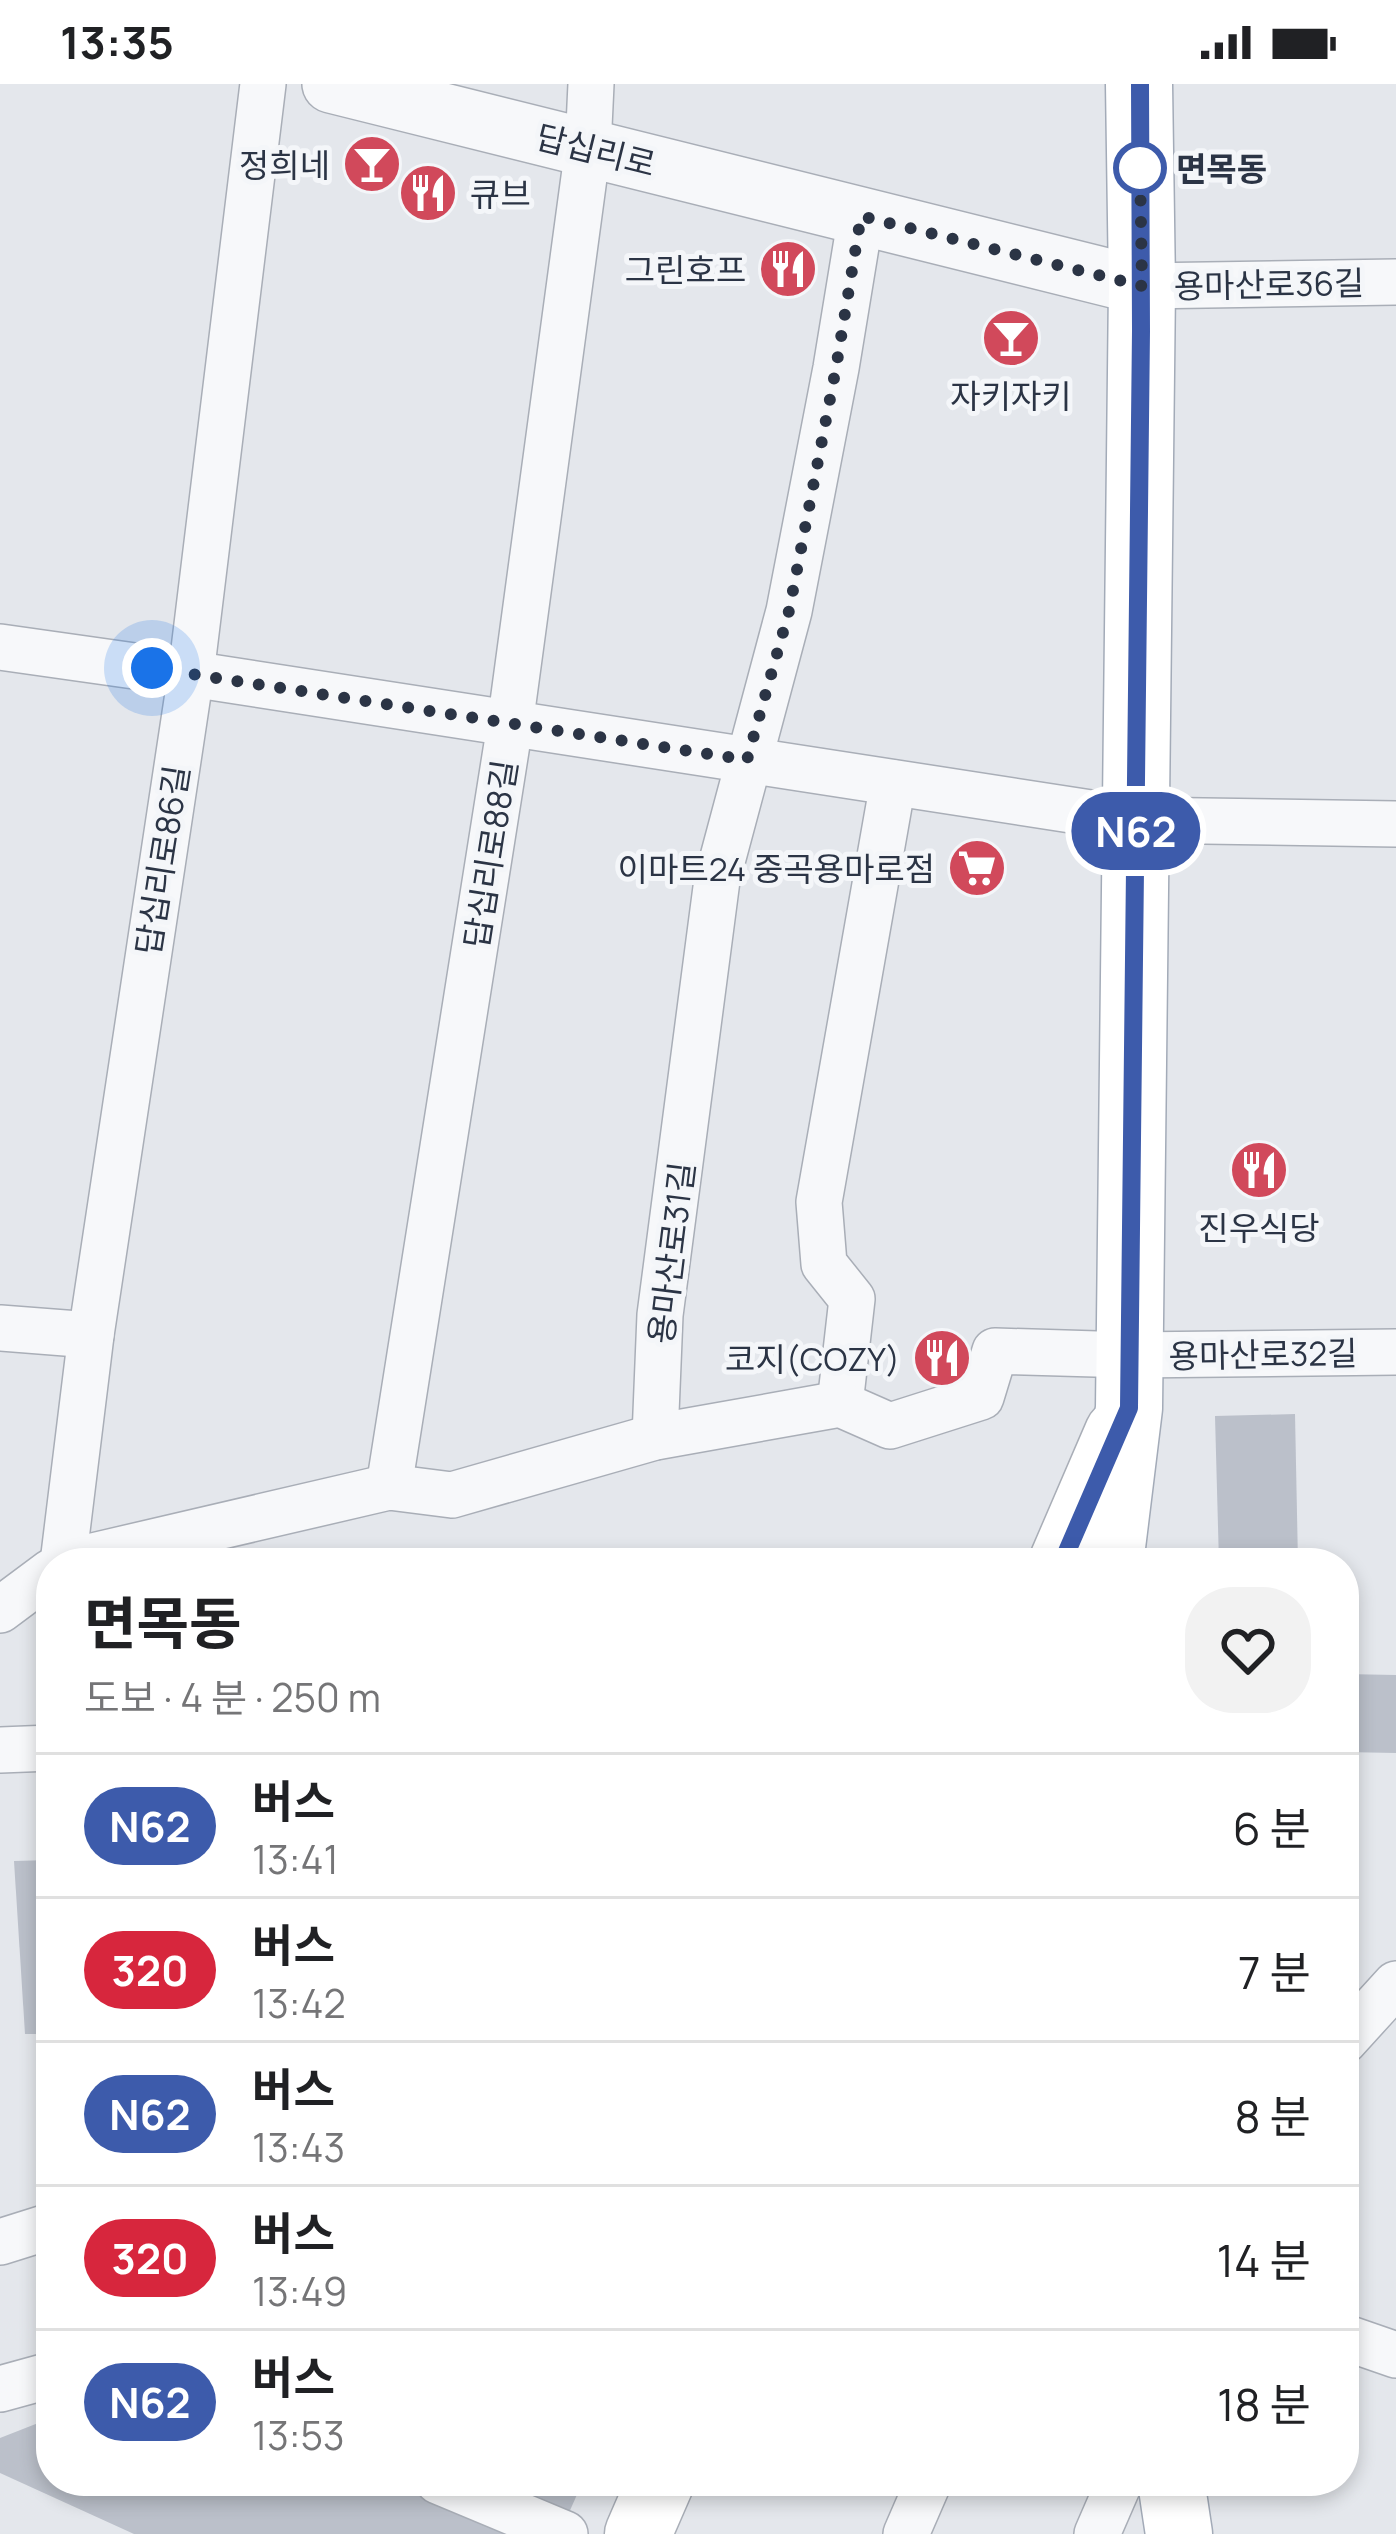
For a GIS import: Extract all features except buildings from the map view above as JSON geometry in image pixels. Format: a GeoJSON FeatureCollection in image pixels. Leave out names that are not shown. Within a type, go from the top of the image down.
{"type":"FeatureCollection","features":[{"type":"Feature","properties":{"kind":"main road"},"geometry":{"type":"LineString","coordinates":[[1112,1548],[1130,1382],[1142,286],[1139,84]]}},
{"type":"Feature","properties":{"kind":"main road"},"geometry":{"type":"LineString","coordinates":[[1068,1548],[1130,1382]]}},
{"type":"Feature","properties":{"kind":"main road"},"geometry":{"type":"LineString","coordinates":[[638,2534],[654,2496]]}},
{"type":"Feature","properties":{"kind":"main road"},"geometry":{"type":"LineString","coordinates":[[1173,2496],[1179,2534]]}},
{"type":"Feature","properties":{"kind":"street","name":"답십리로86길"},"geometry":{"type":"LineString","coordinates":[[65,1548],[91,1336],[190,674],[263,84]]}},
{"type":"Feature","properties":{"kind":"street","name":"답십리로"},"geometry":{"type":"LineString","coordinates":[[332,84],[1142,286]]}},
{"type":"Feature","properties":{"kind":"street","name":"답십리로88길"},"geometry":{"type":"LineString","coordinates":[[389,1487],[510,725],[588,148],[591,84]]}},
{"type":"Feature","properties":{"kind":"street"},"geometry":{"type":"LineString","coordinates":[[747,760],[789,611],[861,216]]}},
{"type":"Feature","properties":{"kind":"street","name":"용마산로36길"},"geometry":{"type":"LineString","coordinates":[[1142,286],[1396,282]]}},
{"type":"Feature","properties":{"kind":"street"},"geometry":{"type":"LineString","coordinates":[[0,647],[1136,820],[1396,824]]}},
{"type":"Feature","properties":{"kind":"street","name":"용마산로31길"},"geometry":{"type":"LineString","coordinates":[[655,1436],[660,1315],[717,880],[747,760]]}},
{"type":"Feature","properties":{"kind":"street"},"geometry":{"type":"LineString","coordinates":[[840,1404],[852,1299],[824,1264],[819,1202],[893,783]]}},
{"type":"Feature","properties":{"kind":"street"},"geometry":{"type":"LineString","coordinates":[[0,1328],[91,1336]]}},
{"type":"Feature","properties":{"kind":"street"},"geometry":{"type":"LineString","coordinates":[[127,1548],[389,1487],[452,1495],[655,1436],[840,1404],[890,1426],[981,1397],[995,1351],[1130,1382]]}},
{"type":"Feature","properties":{"kind":"street","name":"용마산로32길"},"geometry":{"type":"LineString","coordinates":[[1130,1382],[1396,1352]]}},
{"type":"Feature","properties":{"kind":"street"},"geometry":{"type":"LineString","coordinates":[[0,1610],[36,1583]]}},
{"type":"Feature","properties":{"kind":"street"},"geometry":{"type":"LineString","coordinates":[[0,1750],[36,1749]]}},
{"type":"Feature","properties":{"kind":"street"},"geometry":{"type":"LineString","coordinates":[[1359,2025],[1396,1984]]}},
{"type":"Feature","properties":{"kind":"street"},"geometry":{"type":"LineString","coordinates":[[0,2242],[36,2231]]}},
{"type":"Feature","properties":{"kind":"street"},"geometry":{"type":"LineString","coordinates":[[1359,2342],[1396,2355]]}},
{"type":"Feature","properties":{"kind":"street"},"geometry":{"type":"LineString","coordinates":[[0,2389],[36,2379]]}},
{"type":"Feature","properties":{"kind":"street"},"geometry":{"type":"LineString","coordinates":[[474,2496],[565,2534]]}},
{"type":"Feature","properties":{"kind":"street"},"geometry":{"type":"LineString","coordinates":[[906,2534],[922,2496]]}},
{"type":"Feature","properties":{"kind":"street"},"geometry":{"type":"LineString","coordinates":[[1096,2534],[1113,2496]]}},
{"type":"Feature","properties":{"kind":"bus line","name":"N62"},"geometry":{"type":"LineString","coordinates":[[1068,1548],[1129,1408],[1140,84]]}},
{"type":"Feature","properties":{"kind":"place","name":"정희네"},"geometry":{"type":"Point","coordinates":[372,164]}},
{"type":"Feature","properties":{"kind":"place","name":"면목동"},"geometry":{"type":"Point","coordinates":[1140,168]}},
{"type":"Feature","properties":{"kind":"place","name":"큐브"},"geometry":{"type":"Point","coordinates":[428,193]}},
{"type":"Feature","properties":{"kind":"place","name":"그린호프"},"geometry":{"type":"Point","coordinates":[788,269]}},
{"type":"Feature","properties":{"kind":"place","name":"자키자키"},"geometry":{"type":"Point","coordinates":[1011,338]}},
{"type":"Feature","properties":{"kind":"place","name":"이마트24 중곡용마로점"},"geometry":{"type":"Point","coordinates":[977,868]}},
{"type":"Feature","properties":{"kind":"place","name":"진우식당"},"geometry":{"type":"Point","coordinates":[1259,1170]}},
{"type":"Feature","properties":{"kind":"place","name":"코지(COZY)"},"geometry":{"type":"Point","coordinates":[942,1358]}},
{"type":"Feature","properties":{"kind":"route"},"geometry":{"type":"LineString","coordinates":[[152,668],[747,760],[789,611],[861,216],[1142,286],[1140,168]]}}]}
